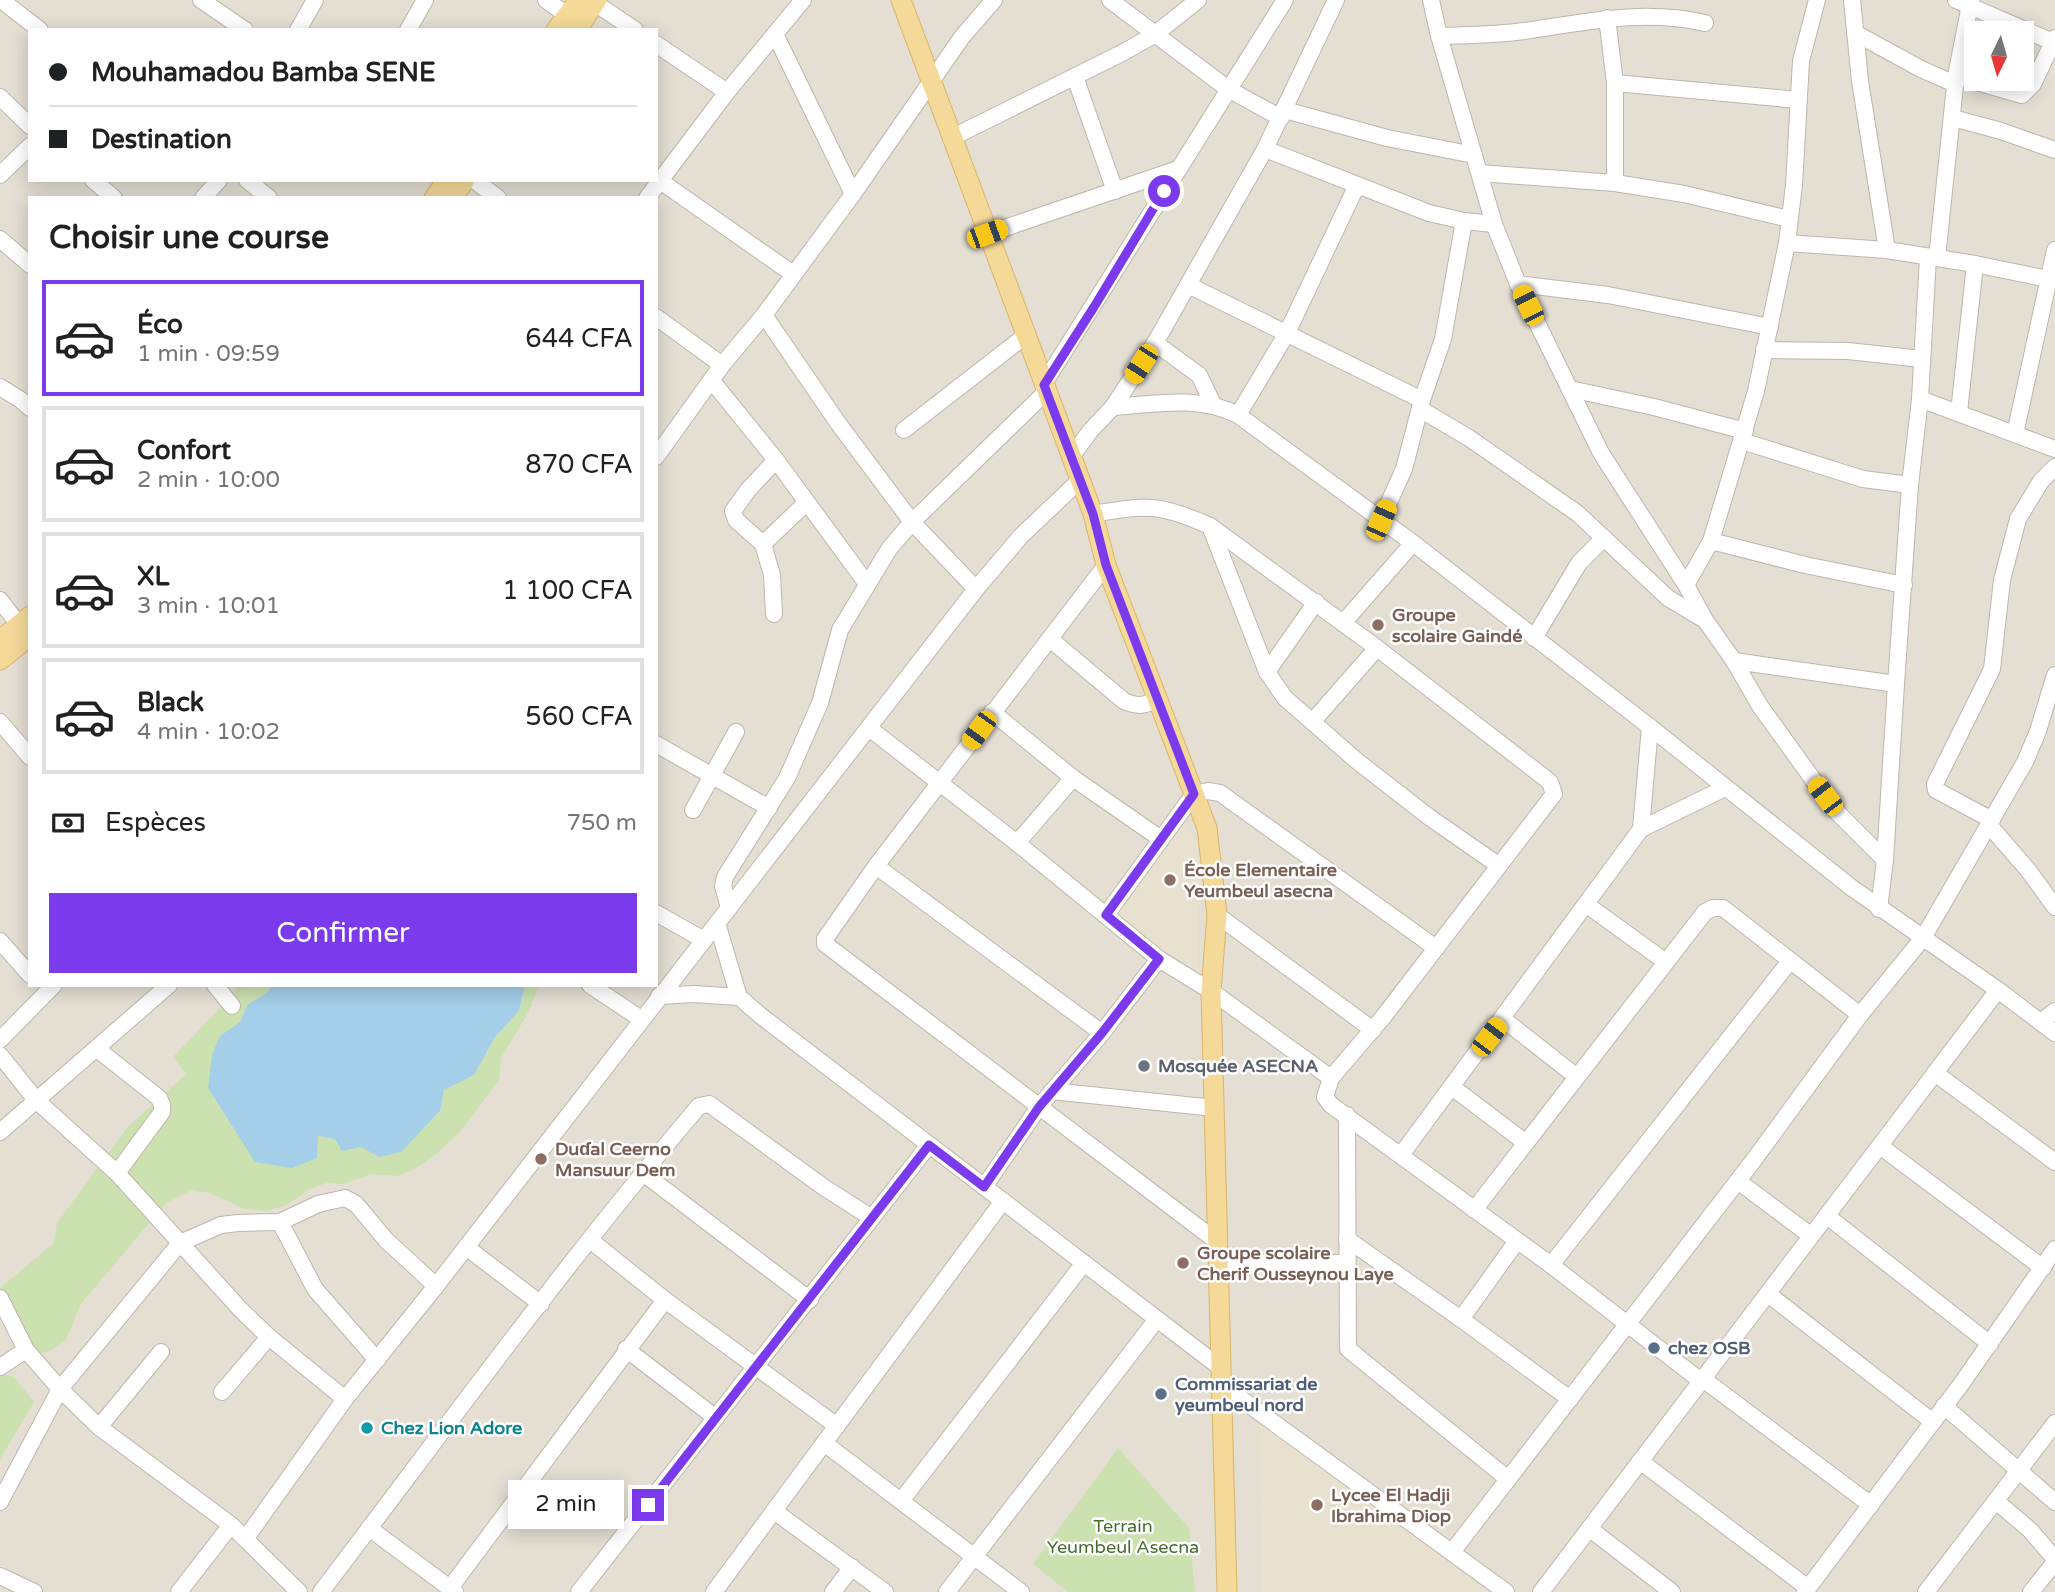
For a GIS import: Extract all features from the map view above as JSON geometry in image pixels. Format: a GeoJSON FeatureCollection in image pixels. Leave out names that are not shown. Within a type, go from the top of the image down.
{"type":"FeatureCollection","features":[{"type":"Feature","properties":{"kind":"main road"},"geometry":{"type":"LineString","coordinates":[[901,0],[950,138],[1093,514],[1106,565],[1207,828],[1217,915],[1211,991],[1227,1592]]}},
{"type":"Feature","properties":{"kind":"main road"},"geometry":{"type":"LineString","coordinates":[[441,189],[460,182]]}},
{"type":"Feature","properties":{"kind":"main road"},"geometry":{"type":"LineString","coordinates":[[0,640],[26,626]]}},
{"type":"Feature","properties":{"kind":"main road"},"geometry":{"type":"LineString","coordinates":[[0,660],[26,626]]}},
{"type":"Feature","properties":{"kind":"street"},"geometry":{"type":"LineString","coordinates":[[1,0],[37,28]]}},
{"type":"Feature","properties":{"kind":"street"},"geometry":{"type":"LineString","coordinates":[[201,0],[241,28]]}},
{"type":"Feature","properties":{"kind":"street"},"geometry":{"type":"LineString","coordinates":[[299,28],[314,0]]}},
{"type":"Feature","properties":{"kind":"street"},"geometry":{"type":"LineString","coordinates":[[409,28],[425,0]]}},
{"type":"Feature","properties":{"kind":"street"},"geometry":{"type":"LineString","coordinates":[[546,0],[628,28]]}},
{"type":"Feature","properties":{"kind":"street"},"geometry":{"type":"LineString","coordinates":[[793,274],[658,179],[803,0]]}},
{"type":"Feature","properties":{"kind":"street"},"geometry":{"type":"LineString","coordinates":[[658,454],[722,365],[764,315],[853,194],[962,37],[994,0]]}},
{"type":"Feature","properties":{"kind":"street"},"geometry":{"type":"LineString","coordinates":[[1110,0],[1227,89],[1283,114],[1474,155]]}},
{"type":"Feature","properties":{"kind":"street"},"geometry":{"type":"LineString","coordinates":[[950,138],[1154,35],[1198,0]]}},
{"type":"Feature","properties":{"kind":"street"},"geometry":{"type":"LineString","coordinates":[[729,908],[723,886],[725,877],[787,778],[812,723],[840,630],[867,584],[889,550],[912,522],[1045,389],[1227,89],[1285,0]]}},
{"type":"Feature","properties":{"kind":"street"},"geometry":{"type":"LineString","coordinates":[[1071,457],[1113,407],[1155,343],[1265,149],[1336,0]]}},
{"type":"Feature","properties":{"kind":"street"},"geometry":{"type":"LineString","coordinates":[[1431,0],[1438,36],[1494,224],[1518,284],[1601,453],[1760,706],[1835,810],[1885,860]]}},
{"type":"Feature","properties":{"kind":"street"},"geometry":{"type":"LineString","coordinates":[[1686,586],[1711,541],[1743,436],[1770,327],[1787,243],[1794,185],[1801,61],[1817,0]]}},
{"type":"Feature","properties":{"kind":"street"},"geometry":{"type":"LineString","coordinates":[[1852,0],[1887,250]]}},
{"type":"Feature","properties":{"kind":"street"},"geometry":{"type":"LineString","coordinates":[[1855,33],[1920,69],[1956,80],[2022,95],[2033,84],[2054,41],[1965,2],[1956,80],[1953,118],[1933,257],[1910,485],[1885,860],[1879,909]]}},
{"type":"Feature","properties":{"kind":"street"},"geometry":{"type":"LineString","coordinates":[[1438,36],[1523,31],[1607,18],[1656,16],[1705,23]]}},
{"type":"Feature","properties":{"kind":"street"},"geometry":{"type":"LineString","coordinates":[[1607,18],[1615,83],[1615,183]]}},
{"type":"Feature","properties":{"kind":"street"},"geometry":{"type":"LineString","coordinates":[[775,34],[853,194]]}},
{"type":"Feature","properties":{"kind":"street"},"geometry":{"type":"LineString","coordinates":[[658,45],[727,93]]}},
{"type":"Feature","properties":{"kind":"street"},"geometry":{"type":"LineString","coordinates":[[1075,77],[1115,191]]}},
{"type":"Feature","properties":{"kind":"street"},"geometry":{"type":"LineString","coordinates":[[1615,83],[1798,100]]}},
{"type":"Feature","properties":{"kind":"street"},"geometry":{"type":"LineString","coordinates":[[0,97],[28,124]]}},
{"type":"Feature","properties":{"kind":"street"},"geometry":{"type":"LineString","coordinates":[[1953,118],[2055,150]]}},
{"type":"Feature","properties":{"kind":"street"},"geometry":{"type":"LineString","coordinates":[[0,175],[28,148]]}},
{"type":"Feature","properties":{"kind":"street"},"geometry":{"type":"LineString","coordinates":[[1265,149],[1429,213],[1494,224]]}},
{"type":"Feature","properties":{"kind":"street"},"geometry":{"type":"LineString","coordinates":[[987,234],[1178,169]]}},
{"type":"Feature","properties":{"kind":"street"},"geometry":{"type":"LineString","coordinates":[[1480,173],[1615,183],[1684,194],[1789,219]]}},
{"type":"Feature","properties":{"kind":"street"},"geometry":{"type":"LineString","coordinates":[[95,182],[112,196]]}},
{"type":"Feature","properties":{"kind":"street"},"geometry":{"type":"LineString","coordinates":[[205,196],[217,182]]}},
{"type":"Feature","properties":{"kind":"street"},"geometry":{"type":"LineString","coordinates":[[249,182],[267,196]]}},
{"type":"Feature","properties":{"kind":"street"},"geometry":{"type":"LineString","coordinates":[[477,182],[495,196]]}},
{"type":"Feature","properties":{"kind":"street"},"geometry":{"type":"LineString","coordinates":[[1238,415],[1287,333],[1357,185]]}},
{"type":"Feature","properties":{"kind":"street"},"geometry":{"type":"LineString","coordinates":[[1381,520],[1404,469],[1421,404],[1443,339],[1464,221]]}},
{"type":"Feature","properties":{"kind":"street"},"geometry":{"type":"LineString","coordinates":[[0,239],[28,263]]}},
{"type":"Feature","properties":{"kind":"street"},"geometry":{"type":"LineString","coordinates":[[1787,243],[1887,250],[2048,279]]}},
{"type":"Feature","properties":{"kind":"street"},"geometry":{"type":"LineString","coordinates":[[2015,434],[2055,250]]}},
{"type":"Feature","properties":{"kind":"street"},"geometry":{"type":"LineString","coordinates":[[1959,412],[1975,264]]}},
{"type":"Feature","properties":{"kind":"street"},"geometry":{"type":"LineString","coordinates":[[1518,284],[1608,295],[1770,327]]}},
{"type":"Feature","properties":{"kind":"street"},"geometry":{"type":"LineString","coordinates":[[1188,285],[1287,333],[1421,404],[1577,513],[1668,598],[1705,620]]}},
{"type":"Feature","properties":{"kind":"street"},"geometry":{"type":"LineString","coordinates":[[764,315],[838,424],[912,522],[976,589]]}},
{"type":"Feature","properties":{"kind":"street"},"geometry":{"type":"LineString","coordinates":[[660,326],[722,365]]}},
{"type":"Feature","properties":{"kind":"street"},"geometry":{"type":"LineString","coordinates":[[904,430],[1025,336]]}},
{"type":"Feature","properties":{"kind":"street"},"geometry":{"type":"LineString","coordinates":[[1155,343],[1199,375],[1213,404]]}},
{"type":"Feature","properties":{"kind":"street"},"geometry":{"type":"LineString","coordinates":[[1764,350],[1848,351],[1922,359]]}},
{"type":"Feature","properties":{"kind":"street"},"geometry":{"type":"LineString","coordinates":[[712,381],[776,460],[867,584]]}},
{"type":"Feature","properties":{"kind":"street"},"geometry":{"type":"LineString","coordinates":[[1,389],[27,400]]}},
{"type":"Feature","properties":{"kind":"street"},"geometry":{"type":"LineString","coordinates":[[1570,389],[1654,407],[1863,479],[1910,485]]}},
{"type":"Feature","properties":{"kind":"street"},"geometry":{"type":"LineString","coordinates":[[1920,399],[2055,449]]}},
{"type":"Feature","properties":{"kind":"street"},"geometry":{"type":"LineString","coordinates":[[1113,407],[1181,402],[1213,404],[1238,415],[1413,543],[1879,909],[1998,990],[2055,1033]]}},
{"type":"Feature","properties":{"kind":"street"},"geometry":{"type":"LineString","coordinates":[[774,614],[772,575],[764,544],[736,520],[733,511],[776,460]]}},
{"type":"Feature","properties":{"kind":"street"},"geometry":{"type":"LineString","coordinates":[[2055,467],[2041,481],[2018,519],[2002,580],[1992,669],[1935,784],[1936,790],[1991,822],[2055,907]]}},
{"type":"Feature","properties":{"kind":"street"},"geometry":{"type":"LineString","coordinates":[[246,1538],[345,1399],[436,1286],[976,589],[1021,536],[1080,480]]}},
{"type":"Feature","properties":{"kind":"street"},"geometry":{"type":"LineString","coordinates":[[764,544],[806,503]]}},
{"type":"Feature","properties":{"kind":"street"},"geometry":{"type":"LineString","coordinates":[[1093,514],[1153,507],[1179,512],[1210,526],[1316,602],[1550,782],[1554,794],[1373,1030],[1331,1078],[1325,1097],[1331,1105],[1551,1265],[1626,1325],[1871,1505]]}},
{"type":"Feature","properties":{"kind":"street"},"geometry":{"type":"LineString","coordinates":[[1210,526],[1266,672],[1285,698],[1378,777],[1498,866]]}},
{"type":"Feature","properties":{"kind":"street"},"geometry":{"type":"LineString","coordinates":[[1534,638],[1579,563],[1604,538]]}},
{"type":"Feature","properties":{"kind":"street"},"geometry":{"type":"LineString","coordinates":[[1711,541],[1804,565],[1904,585]]}},
{"type":"Feature","properties":{"kind":"street"},"geometry":{"type":"LineString","coordinates":[[1343,623],[1413,543]]}},
{"type":"Feature","properties":{"kind":"street"},"geometry":{"type":"LineString","coordinates":[[1106,565],[876,866],[825,939],[825,944],[1219,1243]]}},
{"type":"Feature","properties":{"kind":"street"},"geometry":{"type":"LineString","coordinates":[[0,600],[26,626]]}},
{"type":"Feature","properties":{"kind":"street"},"geometry":{"type":"LineString","coordinates":[[1266,672],[1316,602]]}},
{"type":"Feature","properties":{"kind":"street"},"geometry":{"type":"LineString","coordinates":[[1050,639],[1124,701],[1135,706],[1144,706],[1158,699]]}},
{"type":"Feature","properties":{"kind":"street"},"geometry":{"type":"LineString","coordinates":[[1313,722],[1377,648]]}},
{"type":"Feature","properties":{"kind":"street"},"geometry":{"type":"LineString","coordinates":[[1734,661],[1896,684]]}},
{"type":"Feature","properties":{"kind":"street"},"geometry":{"type":"LineString","coordinates":[[1452,1552],[1738,1181],[1860,1016],[1923,938],[2025,762],[2038,731],[2055,675]]}},
{"type":"Feature","properties":{"kind":"street"},"geometry":{"type":"LineString","coordinates":[[992,712],[1073,778],[1161,839]]}},
{"type":"Feature","properties":{"kind":"street"},"geometry":{"type":"LineString","coordinates":[[0,722],[28,755]]}},
{"type":"Feature","properties":{"kind":"street"},"geometry":{"type":"LineString","coordinates":[[1642,829],[1650,727]]}},
{"type":"Feature","properties":{"kind":"street"},"geometry":{"type":"LineString","coordinates":[[869,728],[1017,843],[1159,959],[1211,991],[1331,1078]]}},
{"type":"Feature","properties":{"kind":"street"},"geometry":{"type":"LineString","coordinates":[[693,810],[736,732]]}},
{"type":"Feature","properties":{"kind":"street"},"geometry":{"type":"LineString","coordinates":[[658,745],[769,807]]}},
{"type":"Feature","properties":{"kind":"street"},"geometry":{"type":"LineString","coordinates":[[1017,843],[1073,778]]}},
{"type":"Feature","properties":{"kind":"street"},"geometry":{"type":"LineString","coordinates":[[1401,1156],[1642,829],[1725,788]]}},
{"type":"Feature","properties":{"kind":"street"},"geometry":{"type":"LineString","coordinates":[[1106,915],[1194,794],[1208,791],[1220,793],[1436,948]]}},
{"type":"Feature","properties":{"kind":"street"},"geometry":{"type":"LineString","coordinates":[[876,866],[1102,1033]]}},
{"type":"Feature","properties":{"kind":"street"},"geometry":{"type":"LineString","coordinates":[[1587,905],[1666,962]]}},
{"type":"Feature","properties":{"kind":"street"},"geometry":{"type":"LineString","coordinates":[[1474,1210],[1705,912],[1713,908],[1723,908],[1860,1016]]}},
{"type":"Feature","properties":{"kind":"street"},"geometry":{"type":"LineString","coordinates":[[658,914],[704,940]]}},
{"type":"Feature","properties":{"kind":"street"},"geometry":{"type":"LineString","coordinates":[[1217,915],[1373,1030]]}},
{"type":"Feature","properties":{"kind":"street"},"geometry":{"type":"LineString","coordinates":[[717,923],[739,997],[761,1016],[1157,1319],[1222,1376],[1506,1592]]}},
{"type":"Feature","properties":{"kind":"street"},"geometry":{"type":"LineString","coordinates":[[0,941],[28,973]]}},
{"type":"Feature","properties":{"kind":"street"},"geometry":{"type":"LineString","coordinates":[[984,1187],[1039,1107],[1102,1033],[1159,959]]}},
{"type":"Feature","properties":{"kind":"street"},"geometry":{"type":"LineString","coordinates":[[1551,1265],[1790,961]]}},
{"type":"Feature","properties":{"kind":"street"},"geometry":{"type":"LineString","coordinates":[[0,1132],[167,987]]}},
{"type":"Feature","properties":{"kind":"street"},"geometry":{"type":"LineString","coordinates":[[217,987],[232,1006]]}},
{"type":"Feature","properties":{"kind":"street"},"geometry":{"type":"LineString","coordinates":[[593,987],[641,1019]]}},
{"type":"Feature","properties":{"kind":"street"},"geometry":{"type":"LineString","coordinates":[[0,1040],[46,988]]}},
{"type":"Feature","properties":{"kind":"street"},"geometry":{"type":"LineString","coordinates":[[1541,1592],[1998,990]]}},
{"type":"Feature","properties":{"kind":"street"},"geometry":{"type":"LineString","coordinates":[[659,996],[694,994],[739,997]]}},
{"type":"Feature","properties":{"kind":"street"},"geometry":{"type":"LineString","coordinates":[[2042,1022],[2055,1011]]}},
{"type":"Feature","properties":{"kind":"street"},"geometry":{"type":"LineString","coordinates":[[1503,1019],[1577,1077]]}},
{"type":"Feature","properties":{"kind":"street"},"geometry":{"type":"LineString","coordinates":[[97,1049],[159,1098],[162,1105],[162,1112],[117,1173]]}},
{"type":"Feature","properties":{"kind":"street"},"geometry":{"type":"LineString","coordinates":[[0,1055],[36,1100],[117,1173],[269,1337],[345,1399]]}},
{"type":"Feature","properties":{"kind":"street"},"geometry":{"type":"LineString","coordinates":[[1935,1073],[2055,1163]]}},
{"type":"Feature","properties":{"kind":"street"},"geometry":{"type":"LineString","coordinates":[[1452,1087],[1527,1143]]}},
{"type":"Feature","properties":{"kind":"street"},"geometry":{"type":"LineString","coordinates":[[1052,1091],[1214,1108]]}},
{"type":"Feature","properties":{"kind":"street"},"geometry":{"type":"LineString","coordinates":[[321,1592],[590,1240],[699,1106],[709,1104],[825,1188],[872,1218]]}},
{"type":"Feature","properties":{"kind":"street"},"geometry":{"type":"LineString","coordinates":[[1347,1115],[1348,1349],[1508,1479]]}},
{"type":"Feature","properties":{"kind":"street"},"geometry":{"type":"LineString","coordinates":[[579,1592],[929,1145]]}},
{"type":"Feature","properties":{"kind":"street"},"geometry":{"type":"LineString","coordinates":[[1880,1146],[2043,1268]]}},
{"type":"Feature","properties":{"kind":"street"},"geometry":{"type":"LineString","coordinates":[[643,1173],[810,1300]]}},
{"type":"Feature","properties":{"kind":"street"},"geometry":{"type":"LineString","coordinates":[[1738,1181],[1810,1236]]}},
{"type":"Feature","properties":{"kind":"street"},"geometry":{"type":"LineString","coordinates":[[0,1502],[60,1389],[180,1242],[220,1225],[280,1222],[318,1204],[345,1198],[356,1204],[386,1240],[436,1286]]}},
{"type":"Feature","properties":{"kind":"street"},"geometry":{"type":"LineString","coordinates":[[714,1592],[1003,1201]]}},
{"type":"Feature","properties":{"kind":"street"},"geometry":{"type":"LineString","coordinates":[[1827,1216],[1990,1345]]}},
{"type":"Feature","properties":{"kind":"street"},"geometry":{"type":"LineString","coordinates":[[280,1222],[315,1289],[377,1360]]}},
{"type":"Feature","properties":{"kind":"street"},"geometry":{"type":"LineString","coordinates":[[1347,1239],[1570,1399]]}},
{"type":"Feature","properties":{"kind":"street"},"geometry":{"type":"LineString","coordinates":[[590,1240],[665,1300],[837,1426]]}},
{"type":"Feature","properties":{"kind":"street"},"geometry":{"type":"LineString","coordinates":[[1461,1319],[1517,1241]]}},
{"type":"Feature","properties":{"kind":"street"},"geometry":{"type":"LineString","coordinates":[[466,1247],[541,1304]]}},
{"type":"Feature","properties":{"kind":"street"},"geometry":{"type":"LineString","coordinates":[[1640,1461],[1807,1590],[1990,1345],[2055,1249]]}},
{"type":"Feature","properties":{"kind":"street"},"geometry":{"type":"LineString","coordinates":[[901,1501],[1084,1263]]}},
{"type":"Feature","properties":{"kind":"street"},"geometry":{"type":"LineString","coordinates":[[1219,1263],[1346,1263]]}},
{"type":"Feature","properties":{"kind":"street"},"geometry":{"type":"LineString","coordinates":[[1768,1294],[1933,1422]]}},
{"type":"Feature","properties":{"kind":"street"},"geometry":{"type":"LineString","coordinates":[[0,1298],[26,1350],[60,1389],[99,1427],[231,1525],[299,1592]]}},
{"type":"Feature","properties":{"kind":"street"},"geometry":{"type":"LineString","coordinates":[[369,1528],[452,1590],[626,1349],[665,1300]]}},
{"type":"Feature","properties":{"kind":"street"},"geometry":{"type":"LineString","coordinates":[[947,1592],[1157,1319]]}},
{"type":"Feature","properties":{"kind":"street"},"geometry":{"type":"LineString","coordinates":[[222,1392],[269,1337]]}},
{"type":"Feature","properties":{"kind":"street"},"geometry":{"type":"LineString","coordinates":[[626,1349],[716,1418]]}},
{"type":"Feature","properties":{"kind":"street"},"geometry":{"type":"LineString","coordinates":[[0,1367],[26,1350]]}},
{"type":"Feature","properties":{"kind":"street"},"geometry":{"type":"LineString","coordinates":[[99,1427],[161,1352]]}},
{"type":"Feature","properties":{"kind":"street"},"geometry":{"type":"LineString","coordinates":[[1944,1406],[2055,1502]]}},
{"type":"Feature","properties":{"kind":"street"},"geometry":{"type":"LineString","coordinates":[[1935,1589],[1996,1501],[2055,1423]]}},
{"type":"Feature","properties":{"kind":"street"},"geometry":{"type":"LineString","coordinates":[[824,1443],[1021,1592]]}},
{"type":"Feature","properties":{"kind":"street"},"geometry":{"type":"LineString","coordinates":[[1996,1501],[2030,1530],[2055,1561],[2031,1592]]}},
{"type":"Feature","properties":{"kind":"street"},"geometry":{"type":"LineString","coordinates":[[774,1511],[886,1592]]}},
{"type":"Feature","properties":{"kind":"street"},"geometry":{"type":"LineString","coordinates":[[179,1592],[231,1525]]}},
{"type":"Feature","properties":{"kind":"street"},"geometry":{"type":"LineString","coordinates":[[1590,1529],[1672,1592]]}},
{"type":"Feature","properties":{"kind":"street"},"geometry":{"type":"LineString","coordinates":[[832,1592],[852,1567]]}},
{"type":"Feature","properties":{"kind":"street"},"geometry":{"type":"LineString","coordinates":[[0,1576],[34,1592]]}},
{"type":"Feature","properties":{"kind":"shaded area"},"geometry":{"type":"Polygon","coordinates":[[[0,0],[2055,0],[2055,1592],[0,1592],[0,0]]]}},
{"type":"Feature","properties":{"kind":"shaded area","name":"École Elementaire Yeumbeul asecna"},"geometry":{"type":"Polygon","coordinates":[[[1186,821],[1198,846],[1199,977],[1116,914],[1186,821]]]}},
{"type":"Feature","properties":{"kind":"shaded area","name":"Lycee El Hadji Ibrahima Diop"},"geometry":{"type":"Polygon","coordinates":[[[1260,1418],[1487,1592],[1262,1592],[1260,1418]]]}},
{"type":"Feature","properties":{"kind":"green space"},"geometry":{"type":"Polygon","coordinates":[[[237,987],[270,987],[268,992],[248,1004],[240,1022],[220,1036],[318,1136],[336,1139],[343,1151],[361,1147],[379,1157],[401,1151],[440,1112],[444,1090],[474,1074],[495,1037],[519,1011],[525,987],[538,987],[528,1013],[501,1058],[499,1080],[460,1132],[435,1155],[413,1170],[397,1176],[371,1174],[343,1184],[326,1183],[308,1190],[287,1205],[266,1211],[245,1209],[210,1193],[192,1190],[166,1203],[80,1305],[66,1340],[48,1352],[33,1355],[0,1288],[54,1243],[57,1223],[127,1128],[186,1074],[173,1057],[237,987]]]}},
{"type":"Feature","properties":{"kind":"green space"},"geometry":{"type":"Polygon","coordinates":[[[4,1374],[14,1377],[34,1402],[0,1459],[0,1377],[4,1374]]]}},
{"type":"Feature","properties":{"kind":"green space","name":"Terrain Yeumbeul Asecna"},"geometry":{"type":"Polygon","coordinates":[[[1118,1448],[1189,1528],[1195,1592],[1068,1592],[1033,1564],[1118,1448]]]}},
{"type":"Feature","properties":{"kind":"water"},"geometry":{"type":"Polygon","coordinates":[[[270,987],[525,987],[519,1011],[495,1037],[474,1075],[444,1090],[440,1111],[401,1152],[379,1157],[361,1147],[342,1151],[335,1139],[318,1136],[317,1158],[292,1168],[255,1162],[208,1088],[212,1055],[220,1036],[240,1022],[248,1004],[268,992],[270,987]]]}},
{"type":"Feature","properties":{"kind":"place","name":"Groupe scolaire Gaindé"},"geometry":{"type":"Point","coordinates":[1378,625]}},
{"type":"Feature","properties":{"kind":"place","name":"École Elementaire Yeumbeul asecna"},"geometry":{"type":"Point","coordinates":[1170,880]}},
{"type":"Feature","properties":{"kind":"place","name":"Mosquée ASECNA"},"geometry":{"type":"Point","coordinates":[1144,1066]}},
{"type":"Feature","properties":{"kind":"place","name":"Duɗal Ceerno Mansuur Dem"},"geometry":{"type":"Point","coordinates":[541,1159]}},
{"type":"Feature","properties":{"kind":"place","name":"Groupe scolaire Cherif Ousseynou Laye"},"geometry":{"type":"Point","coordinates":[1183,1263]}},
{"type":"Feature","properties":{"kind":"place","name":"chez OSB"},"geometry":{"type":"Point","coordinates":[1654,1348]}},
{"type":"Feature","properties":{"kind":"place","name":"Commissariat de yeumbeul nord"},"geometry":{"type":"Point","coordinates":[1161,1394]}},
{"type":"Feature","properties":{"kind":"place","name":"Chez Lion Adore"},"geometry":{"type":"Point","coordinates":[367,1428]}},
{"type":"Feature","properties":{"kind":"place","name":"Lycee El Hadji Ibrahima Diop"},"geometry":{"type":"Point","coordinates":[1317,1505]}},
{"type":"Feature","properties":{"kind":"route"},"geometry":{"type":"LineString","coordinates":[[648,1505],[929,1145],[984,1187],[1039,1107],[1102,1033],[1159,959],[1106,915],[1194,794],[1106,565],[1093,514],[1044,385],[1164,191]]}}]}
